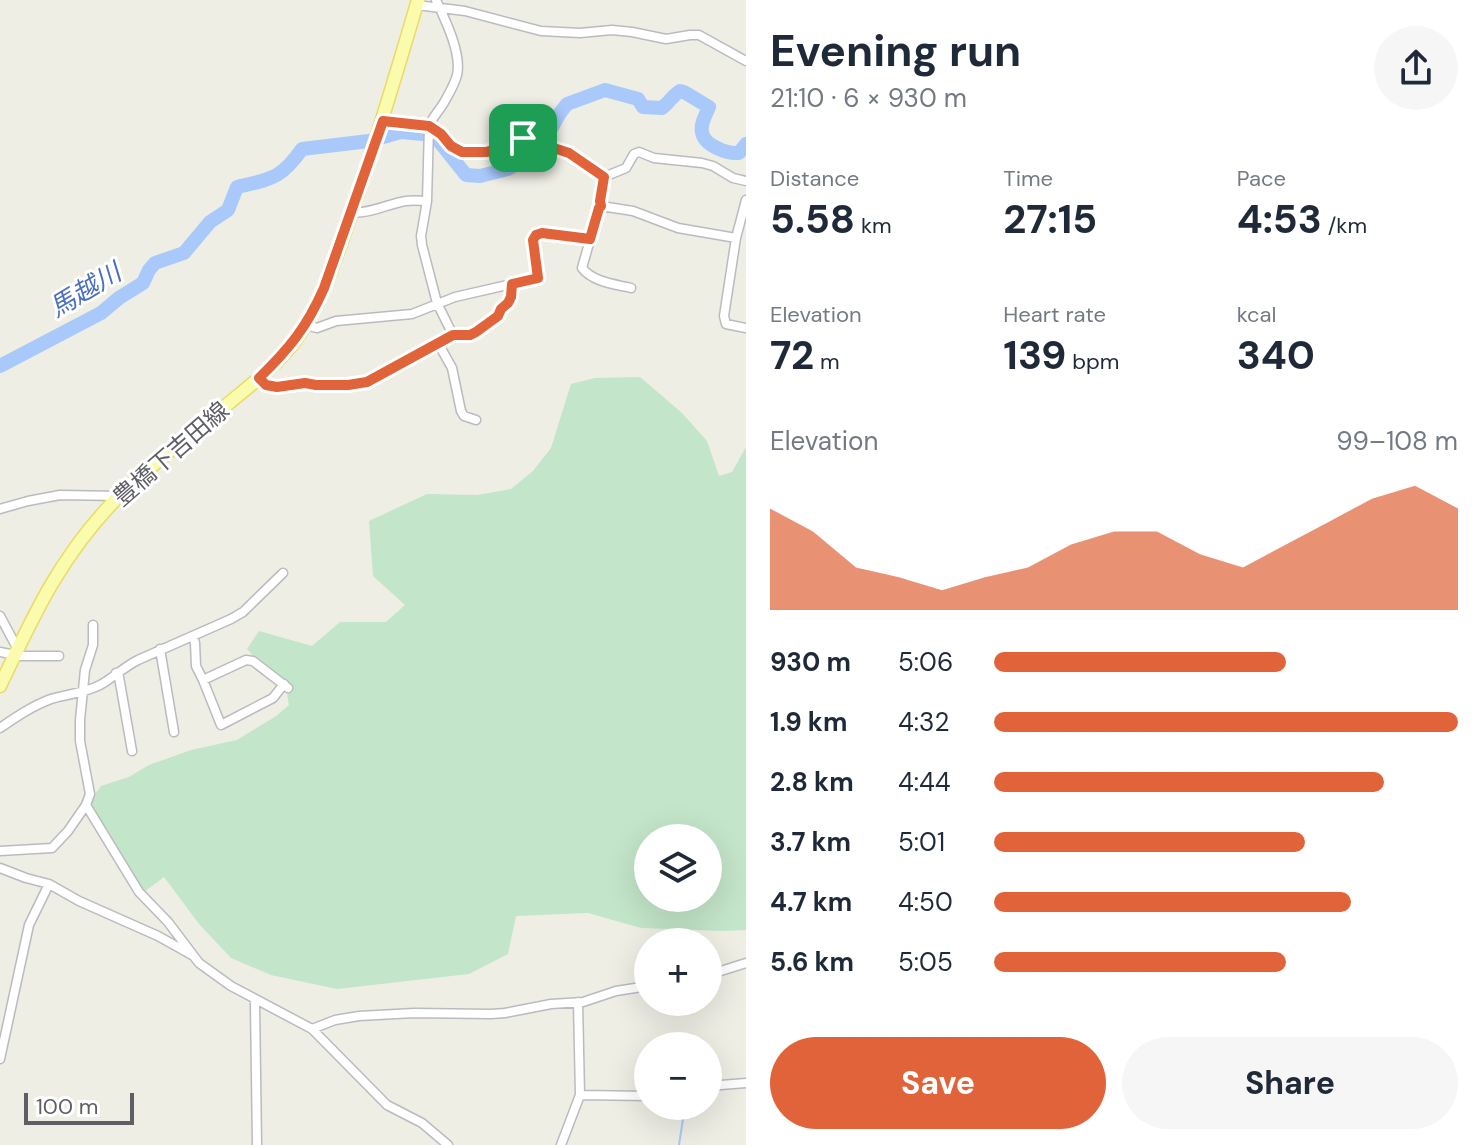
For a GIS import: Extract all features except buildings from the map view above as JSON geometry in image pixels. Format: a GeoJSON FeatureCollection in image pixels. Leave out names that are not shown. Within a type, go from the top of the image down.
{"type":"FeatureCollection","features":[{"type":"Feature","properties":{"kind":"main road","name":"豊橋下吉田線"},"geometry":{"type":"LineString","coordinates":[[0,686],[52,580],[72,550],[119,496],[284,355],[305,325],[324,288],[352,212],[418,2]]}},
{"type":"Feature","properties":{"kind":"street"},"geometry":{"type":"LineString","coordinates":[[418,2],[438,4],[541,31],[580,33],[612,30],[666,39],[699,35],[746,61]]}},
{"type":"Feature","properties":{"kind":"street"},"geometry":{"type":"LineString","coordinates":[[438,4],[454,46],[458,71],[441,109],[431,120],[427,201],[421,236],[437,303],[453,335]]}},
{"type":"Feature","properties":{"kind":"street"},"geometry":{"type":"LineString","coordinates":[[382,122],[441,134],[451,146],[462,152],[487,152],[523,138],[569,153],[604,177]]}},
{"type":"Feature","properties":{"kind":"street"},"geometry":{"type":"LineString","coordinates":[[604,177],[626,168],[634,154],[639,152],[654,158],[702,163],[746,181]]}},
{"type":"Feature","properties":{"kind":"street"},"geometry":{"type":"LineString","coordinates":[[604,177],[601,206],[582,268],[602,281],[631,288]]}},
{"type":"Feature","properties":{"kind":"street"},"geometry":{"type":"LineString","coordinates":[[746,200],[736,238],[724,316],[726,324],[746,328]]}},
{"type":"Feature","properties":{"kind":"street"},"geometry":{"type":"LineString","coordinates":[[352,212],[363,213],[408,201],[427,201]]}},
{"type":"Feature","properties":{"kind":"street"},"geometry":{"type":"LineString","coordinates":[[601,206],[633,211],[678,228],[736,238]]}},
{"type":"Feature","properties":{"kind":"street"},"geometry":{"type":"LineString","coordinates":[[305,325],[317,328],[336,321],[412,314],[437,303],[538,278],[533,240],[536,235],[542,233],[590,239]]}},
{"type":"Feature","properties":{"kind":"street"},"geometry":{"type":"LineString","coordinates":[[259,378],[266,385],[277,387],[299,383],[334,386],[361,384],[453,335],[470,335],[493,321],[511,297],[512,284]]}},
{"type":"Feature","properties":{"kind":"street"},"geometry":{"type":"LineString","coordinates":[[438,343],[452,368],[461,411],[464,416],[476,420]]}},
{"type":"Feature","properties":{"kind":"street"},"geometry":{"type":"LineString","coordinates":[[0,509],[60,495],[119,496]]}},
{"type":"Feature","properties":{"kind":"street"},"geometry":{"type":"LineString","coordinates":[[0,728],[45,701],[103,684],[125,666],[231,619],[243,612],[283,573]]}},
{"type":"Feature","properties":{"kind":"street"},"geometry":{"type":"LineString","coordinates":[[0,616],[17,650]]}},
{"type":"Feature","properties":{"kind":"street"},"geometry":{"type":"LineString","coordinates":[[0,851],[52,848],[86,805],[90,794],[80,741],[82,692],[93,645],[93,625]]}},
{"type":"Feature","properties":{"kind":"street"},"geometry":{"type":"LineString","coordinates":[[193,636],[196,666],[221,725],[273,698],[286,686],[253,661],[246,660],[203,680]]}},
{"type":"Feature","properties":{"kind":"street"},"geometry":{"type":"LineString","coordinates":[[160,649],[174,732]]}},
{"type":"Feature","properties":{"kind":"street"},"geometry":{"type":"LineString","coordinates":[[0,652],[17,650],[59,656]]}},
{"type":"Feature","properties":{"kind":"street"},"geometry":{"type":"LineString","coordinates":[[116,673],[132,751]]}},
{"type":"Feature","properties":{"kind":"street"},"geometry":{"type":"LineString","coordinates":[[86,805],[139,892],[168,922],[192,951],[192,956]]}},
{"type":"Feature","properties":{"kind":"street"},"geometry":{"type":"LineString","coordinates":[[0,868],[49,884],[79,901],[158,936],[192,956],[220,979],[312,1029],[387,1105],[422,1123],[448,1145]]}},
{"type":"Feature","properties":{"kind":"street"},"geometry":{"type":"LineString","coordinates":[[0,1059],[29,925],[49,884]]}},
{"type":"Feature","properties":{"kind":"street"},"geometry":{"type":"LineString","coordinates":[[722,971],[746,963]]}},
{"type":"Feature","properties":{"kind":"street"},"geometry":{"type":"LineString","coordinates":[[312,1029],[335,1020],[359,1016],[491,1014],[578,1002],[634,988]]}},
{"type":"Feature","properties":{"kind":"street"},"geometry":{"type":"LineString","coordinates":[[257,1001],[257,1145]]}},
{"type":"Feature","properties":{"kind":"street"},"geometry":{"type":"LineString","coordinates":[[561,1145],[580,1095],[578,1002]]}},
{"type":"Feature","properties":{"kind":"street"},"geometry":{"type":"LineString","coordinates":[[722,1085],[746,1083]]}},
{"type":"Feature","properties":{"kind":"street"},"geometry":{"type":"LineString","coordinates":[[580,1095],[634,1096]]}},
{"type":"Feature","properties":{"kind":"green space"},"geometry":{"type":"Polygon","coordinates":[[[640,377],[682,413],[707,441],[719,476],[732,472],[746,447],[746,930],[641,928],[588,913],[516,916],[508,954],[469,974],[337,989],[271,975],[231,958],[199,924],[164,877],[144,892],[89,802],[101,786],[191,750],[237,740],[289,705],[285,683],[268,672],[247,649],[259,631],[312,646],[340,622],[386,622],[405,605],[373,576],[369,521],[427,494],[477,495],[511,489],[533,471],[551,448],[571,384],[595,378],[640,377]]]}},
{"type":"Feature","properties":{"kind":"waterway","name":"馬越川"},"geometry":{"type":"LineString","coordinates":[[0,366],[101,313],[143,283],[155,263],[184,253],[210,222],[228,210],[237,187],[281,172],[302,149],[369,141],[401,132],[434,135],[466,175],[480,176],[508,169],[533,155],[567,104],[605,90],[638,99],[643,107],[662,108],[677,93],[684,92],[709,107],[702,129],[707,141],[734,153],[739,153],[746,144]]}},
{"type":"Feature","properties":{"kind":"waterway"},"geometry":{"type":"LineString","coordinates":[[735,1088],[746,1087]]}},
{"type":"Feature","properties":{"kind":"waterway"},"geometry":{"type":"LineString","coordinates":[[679,1145],[683,1120]]}},
{"type":"Feature","properties":{"kind":"route"},"geometry":{"type":"LineString","coordinates":[[383,121],[429,126],[462,152],[487,152],[523,138],[569,153],[604,177],[601,206],[590,239],[542,233],[536,235],[533,240],[538,278],[512,284],[508,303],[493,321],[470,335],[453,335],[367,382],[348,385],[299,383],[277,387],[260,382],[259,378],[295,341],[324,288],[383,121]]}}]}
